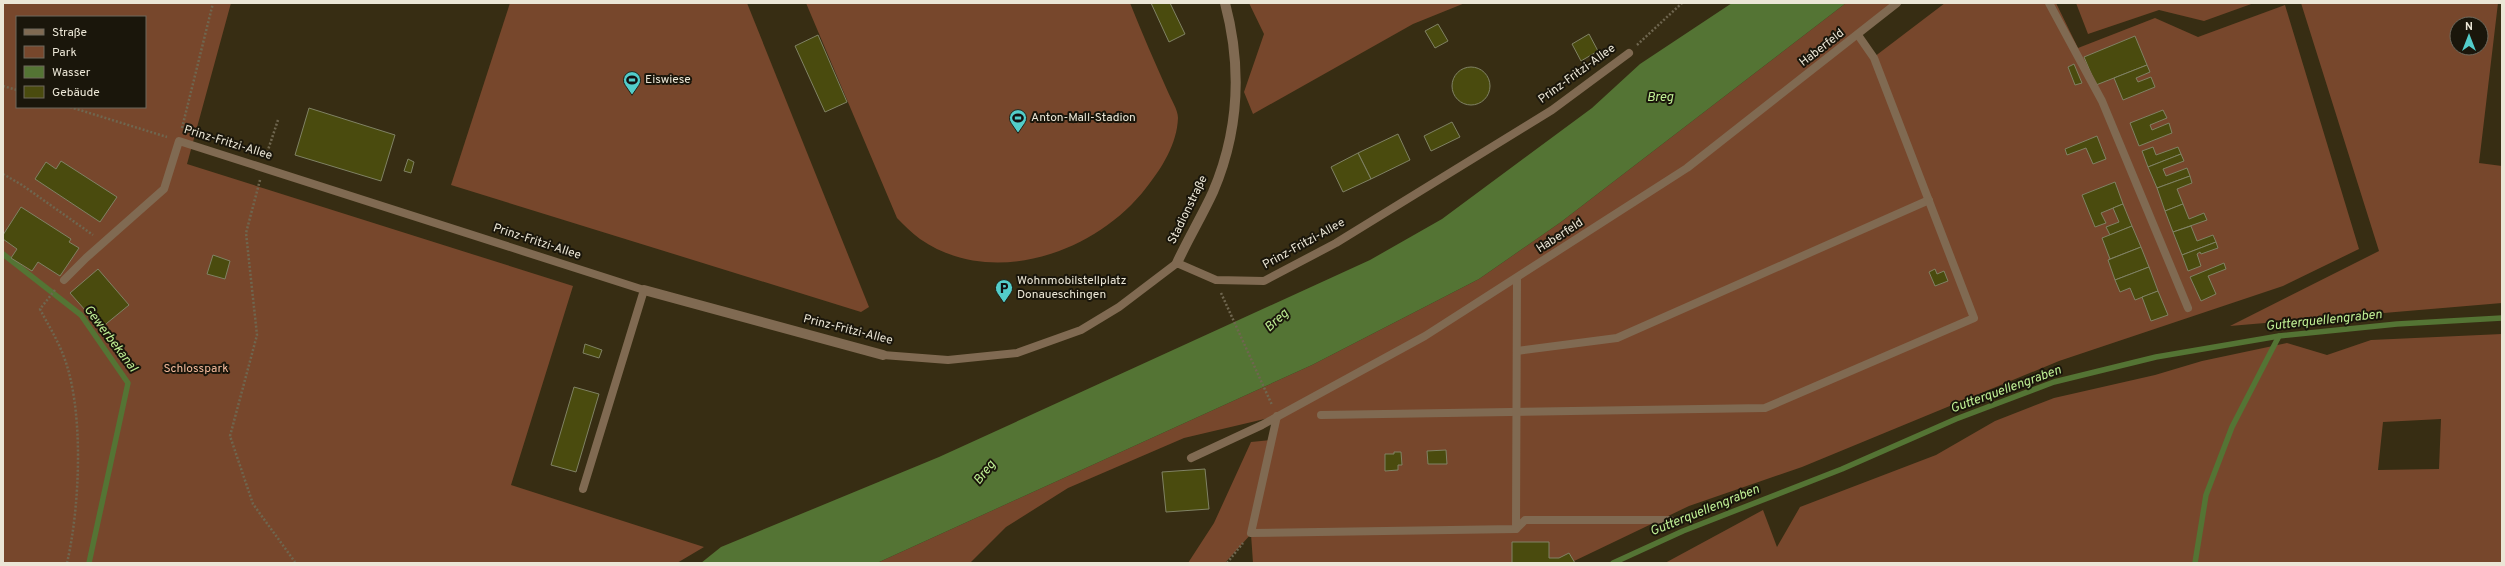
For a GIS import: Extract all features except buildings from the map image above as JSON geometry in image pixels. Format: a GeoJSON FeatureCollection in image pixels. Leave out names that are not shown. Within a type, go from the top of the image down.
{"type":"FeatureCollection","features":[{"type":"Feature","properties":{"kind":"street","name":"Stadionstraße"},"geometry":{"type":"LineString","coordinates":[[1177,263],[1213,192],[1229,144],[1236,104],[1236,62],[1225,3]]}},
{"type":"Feature","properties":{"kind":"street","name":"Prinz-Fritzi-Allee"},"geometry":{"type":"LineString","coordinates":[[644,290],[883,354]]}},
{"type":"Feature","properties":{"kind":"lane","name":"Haberfeld"},"geometry":{"type":"LineString","coordinates":[[1191,458],[1275,412],[1425,336],[1517,278],[1687,168],[1897,3]]}},
{"type":"Feature","properties":{"kind":"lane"},"geometry":{"type":"LineString","coordinates":[[2049,3],[2102,100],[2188,308]]}},
{"type":"Feature","properties":{"kind":"lane"},"geometry":{"type":"LineString","coordinates":[[1321,415],[1765,408],[1974,318],[1874,58],[1858,35]]}},
{"type":"Feature","properties":{"kind":"lane","name":"Prinz-Fritzi-Allee"},"geometry":{"type":"LineString","coordinates":[[883,354],[948,360],[1017,353],[1081,330],[1119,307],[1177,263],[1216,280],[1264,281],[1336,243],[1552,110],[1629,52]]}},
{"type":"Feature","properties":{"kind":"lane","name":"Prinz-Fritzi-Allee"},"geometry":{"type":"LineString","coordinates":[[178,141],[644,290]]}},
{"type":"Feature","properties":{"kind":"lane"},"geometry":{"type":"LineString","coordinates":[[64,280],[86,258],[105,243],[164,189],[178,141]]}},
{"type":"Feature","properties":{"kind":"lane"},"geometry":{"type":"LineString","coordinates":[[1517,351],[1617,338],[1929,200]]}},
{"type":"Feature","properties":{"kind":"lane"},"geometry":{"type":"LineString","coordinates":[[1516,529],[1517,278]]}},
{"type":"Feature","properties":{"kind":"lane"},"geometry":{"type":"LineString","coordinates":[[583,488],[644,290]]}},
{"type":"Feature","properties":{"kind":"lane"},"geometry":{"type":"LineString","coordinates":[[1275,412],[1271,440],[1251,533],[1516,529],[1525,520],[1670,520]]}},
{"type":"Feature","properties":{"kind":"path"},"geometry":{"type":"LineString","coordinates":[[178,141],[213,3]]}},
{"type":"Feature","properties":{"kind":"path"},"geometry":{"type":"LineString","coordinates":[[1629,52],[1682,3]]}},
{"type":"Feature","properties":{"kind":"path"},"geometry":{"type":"LineString","coordinates":[[3,86],[16,90]]}},
{"type":"Feature","properties":{"kind":"path","name":"Prinz-Fritzi-Allee"},"geometry":{"type":"LineString","coordinates":[[73,108],[178,141]]}},
{"type":"Feature","properties":{"kind":"path"},"geometry":{"type":"LineString","coordinates":[[278,120],[263,167],[246,233],[257,335],[230,436],[253,504],[295,562]]}},
{"type":"Feature","properties":{"kind":"path"},"geometry":{"type":"LineString","coordinates":[[3,174],[22,185],[105,243]]}},
{"type":"Feature","properties":{"kind":"path"},"geometry":{"type":"LineString","coordinates":[[47,299],[40,309],[63,353],[71,385],[75,414],[77,488],[67,563]]}},
{"type":"Feature","properties":{"kind":"path"},"geometry":{"type":"LineString","coordinates":[[1226,305],[1275,412]]}},
{"type":"Feature","properties":{"kind":"path"},"geometry":{"type":"LineString","coordinates":[[1227,563],[1251,533]]}},
{"type":"Feature","properties":{"kind":"green space","name":"Schlosspark"},"geometry":{"type":"Polygon","coordinates":[[[3,3],[231,3],[187,164],[573,286],[511,485],[704,547],[677,563],[3,563],[3,3]]]}},
{"type":"Feature","properties":{"kind":"green space","name":"Eiswiese"},"geometry":{"type":"Polygon","coordinates":[[[510,3],[747,3],[869,307],[861,312],[451,185],[510,3]]]}},
{"type":"Feature","properties":{"kind":"green space","name":"Anton-Mall-Stadion"},"geometry":{"type":"Polygon","coordinates":[[[806,3],[1130,3],[1177,112],[1177,128],[1172,146],[1163,164],[1152,180],[1125,211],[1100,230],[1072,246],[1041,257],[1010,262],[979,261],[948,254],[920,239],[897,218],[806,3]]]}},
{"type":"Feature","properties":{"kind":"green space"},"geometry":{"type":"Polygon","coordinates":[[[1249,3],[1465,3],[1413,24],[1253,114],[1244,92],[1264,34],[1249,3]]]}},
{"type":"Feature","properties":{"kind":"green space"},"geometry":{"type":"Polygon","coordinates":[[[1846,3],[1897,3],[1858,35],[1874,57],[1945,3],[2056,3],[2078,48],[2155,18],[2198,37],[2285,5],[2359,249],[2283,286],[2059,361],[1802,467],[1689,506],[1570,563],[1253,563],[1251,534],[1225,563],[1188,563],[1214,523],[1251,442],[1271,440],[1277,416],[1184,438],[1068,488],[1006,527],[970,563],[877,563],[1312,365],[1479,279],[1561,222],[1846,3]]]}},
{"type":"Feature","properties":{"kind":"green space"},"geometry":{"type":"Polygon","coordinates":[[[2076,3],[2254,3],[2204,21],[2159,10],[2088,34],[2076,3]]]}},
{"type":"Feature","properties":{"kind":"green space"},"geometry":{"type":"Polygon","coordinates":[[[2301,3],[2498,3],[2479,163],[2502,166],[2502,303],[2230,326],[2379,251],[2301,3]]]}},
{"type":"Feature","properties":{"kind":"green space"},"geometry":{"type":"Polygon","coordinates":[[[2502,334],[2502,563],[1665,563],[1763,510],[1777,547],[1800,507],[1936,455],[1995,421],[2054,398],[2155,375],[2202,361],[2287,343],[2327,355],[2371,340],[2502,334]],[[2441,419],[2383,422],[2378,470],[2439,469],[2441,419]]]}},
{"type":"Feature","properties":{"kind":"water","name":"Breg"},"geometry":{"type":"Polygon","coordinates":[[[1732,3],[1846,3],[1561,222],[1479,279],[1312,365],[877,563],[701,563],[721,547],[939,457],[1370,260],[1442,219],[1592,108],[1640,64],[1732,3]]]}},
{"type":"Feature","properties":{"kind":"waterway","name":"Gewerbekanal"},"geometry":{"type":"LineString","coordinates":[[3,254],[81,315],[128,383],[89,563]]}},
{"type":"Feature","properties":{"kind":"waterway","name":"Gutterquellengraben"},"geometry":{"type":"LineString","coordinates":[[1613,563],[1683,531],[1842,469],[1956,419],[2054,382],[2156,357],[2279,336],[2397,324],[2502,318]]}},
{"type":"Feature","properties":{"kind":"waterway"},"geometry":{"type":"LineString","coordinates":[[2195,563],[2206,495],[2232,427],[2279,336]]}},
{"type":"Feature","properties":{"kind":"place","name":"Eiswiese"},"geometry":{"type":"Point","coordinates":[632,95]}},
{"type":"Feature","properties":{"kind":"place","name":"Anton-Mall-Stadion"},"geometry":{"type":"Point","coordinates":[1018,133]}},
{"type":"Feature","properties":{"kind":"place","name":"Wohnmobilstellplatz Donaueschingen"},"geometry":{"type":"Point","coordinates":[1004,303]}}]}
